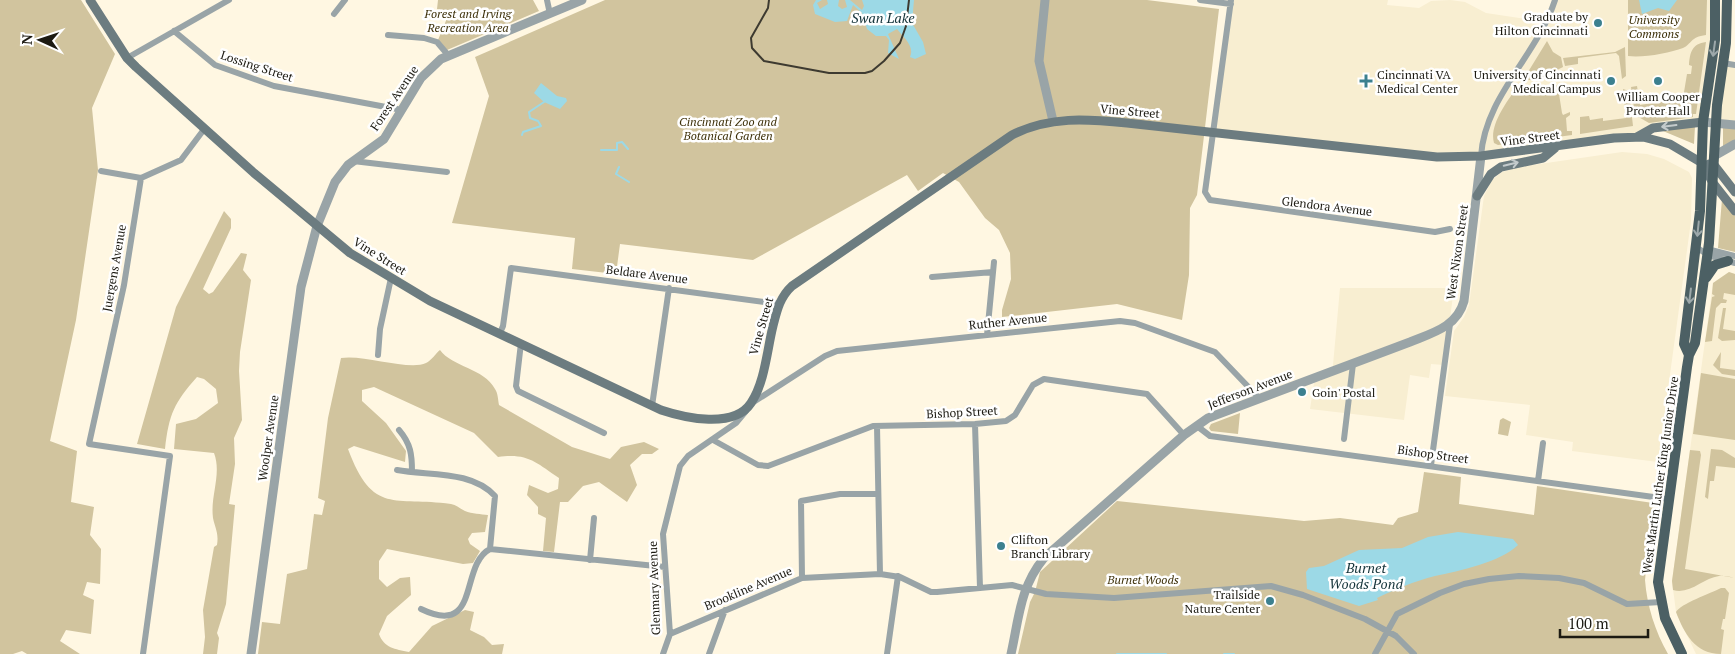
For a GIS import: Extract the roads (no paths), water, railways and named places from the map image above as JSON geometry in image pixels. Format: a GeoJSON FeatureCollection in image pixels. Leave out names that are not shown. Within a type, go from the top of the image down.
{"type":"FeatureCollection","features":[{"type":"Feature","properties":{"kind":"main road","name":"Vine Street"},"geometry":{"type":"LineString","coordinates":[[90,0],[127,58],[350,253],[430,301],[652,406],[674,414],[704,419],[728,417],[750,405],[757,391],[779,304],[792,286],[997,145],[1023,130],[1054,121],[1101,120],[1414,156],[1482,156],[1614,138],[1637,137],[1670,144],[1702,163]]}},
{"type":"Feature","properties":{"kind":"main road","name":"West Martin Luther King Junior Drive"},"geometry":{"type":"LineString","coordinates":[[1689,354],[1684,344],[1696,247],[1703,122],[1715,40],[1715,0]]}},
{"type":"Feature","properties":{"kind":"main road","name":"West Martin Luther King Junior Drive"},"geometry":{"type":"LineString","coordinates":[[1682,654],[1670,632],[1660,602],[1660,564],[1689,354],[1695,343],[1708,252],[1716,123],[1731,14],[1727,0]]}},
{"type":"Feature","properties":{"kind":"main road","name":"Vine Street"},"geometry":{"type":"LineString","coordinates":[[1637,137],[1653,128],[1703,122]]}},
{"type":"Feature","properties":{"kind":"main road"},"geometry":{"type":"LineString","coordinates":[[1477,196],[1491,174],[1501,167],[1543,158],[1557,147]]}},
{"type":"Feature","properties":{"kind":"main road"},"geometry":{"type":"LineString","coordinates":[[1735,192],[1714,161],[1702,163],[1713,183],[1735,211]]}},
{"type":"Feature","properties":{"kind":"main road"},"geometry":{"type":"LineString","coordinates":[[1702,291],[1712,268],[1722,262],[1733,260]]}},
{"type":"Feature","properties":{"kind":"street"},"geometry":{"type":"LineString","coordinates":[[127,58],[229,0]]}},
{"type":"Feature","properties":{"kind":"street"},"geometry":{"type":"LineString","coordinates":[[334,14],[345,0]]}},
{"type":"Feature","properties":{"kind":"street"},"geometry":{"type":"LineString","coordinates":[[547,0],[550,14]]}},
{"type":"Feature","properties":{"kind":"street","name":"Forest Avenue"},"geometry":{"type":"LineString","coordinates":[[318,226],[335,182],[353,161],[384,139],[426,71],[448,55],[582,0]]}},
{"type":"Feature","properties":{"kind":"street"},"geometry":{"type":"LineString","coordinates":[[1045,0],[1039,61],[1054,121]]}},
{"type":"Feature","properties":{"kind":"street"},"geometry":{"type":"LineString","coordinates":[[1200,0],[1231,2],[1213,132]]}},
{"type":"Feature","properties":{"kind":"street"},"geometry":{"type":"LineString","coordinates":[[1482,156],[1491,113],[1544,28],[1555,0]]}},
{"type":"Feature","properties":{"kind":"street","name":"Lossing Street"},"geometry":{"type":"LineString","coordinates":[[174,31],[208,61],[274,86],[402,110]]}},
{"type":"Feature","properties":{"kind":"street"},"geometry":{"type":"LineString","coordinates":[[388,35],[437,42],[448,55]]}},
{"type":"Feature","properties":{"kind":"street"},"geometry":{"type":"LineString","coordinates":[[1723,63],[1735,65]]}},
{"type":"Feature","properties":{"kind":"street"},"geometry":{"type":"LineString","coordinates":[[1703,122],[1735,126]]}},
{"type":"Feature","properties":{"kind":"street"},"geometry":{"type":"LineString","coordinates":[[101,171],[141,178],[181,160],[205,128]]}},
{"type":"Feature","properties":{"kind":"street","name":"Glendora Avenue"},"geometry":{"type":"LineString","coordinates":[[1213,132],[1205,192],[1215,202],[1435,232],[1450,229]]}},
{"type":"Feature","properties":{"kind":"street"},"geometry":{"type":"LineString","coordinates":[[1714,161],[1735,144]]}},
{"type":"Feature","properties":{"kind":"street","name":"West Nixon Street"},"geometry":{"type":"LineString","coordinates":[[1431,465],[1450,324],[1460,311],[1464,301],[1482,156]]}},
{"type":"Feature","properties":{"kind":"street"},"geometry":{"type":"LineString","coordinates":[[353,161],[447,172]]}},
{"type":"Feature","properties":{"kind":"street","name":"Juergens Avenue"},"geometry":{"type":"LineString","coordinates":[[141,178],[124,285],[89,444],[170,456],[143,654]]}},
{"type":"Feature","properties":{"kind":"street","name":"Woolper Avenue"},"geometry":{"type":"LineString","coordinates":[[252,654],[301,287],[318,226]]}},
{"type":"Feature","properties":{"kind":"street"},"geometry":{"type":"LineString","coordinates":[[1696,247],[1733,260]]}},
{"type":"Feature","properties":{"kind":"street"},"geometry":{"type":"LineString","coordinates":[[987,335],[994,262]]}},
{"type":"Feature","properties":{"kind":"street","name":"Beldare Avenue"},"geometry":{"type":"LineString","coordinates":[[500,334],[503,326],[511,268],[779,304]]}},
{"type":"Feature","properties":{"kind":"street"},"geometry":{"type":"LineString","coordinates":[[932,277],[993,272]]}},
{"type":"Feature","properties":{"kind":"street"},"geometry":{"type":"LineString","coordinates":[[378,354],[390,278]]}},
{"type":"Feature","properties":{"kind":"street"},"geometry":{"type":"LineString","coordinates":[[652,406],[669,288]]}},
{"type":"Feature","properties":{"kind":"street","name":"Ruther Avenue"},"geometry":{"type":"LineString","coordinates":[[750,405],[831,353],[1127,321],[1215,352],[1259,398]]}},
{"type":"Feature","properties":{"kind":"street","name":"Jefferson Avenue"},"geometry":{"type":"LineString","coordinates":[[1025,588],[1044,558],[1184,435],[1214,414],[1410,342],[1450,324]]}},
{"type":"Feature","properties":{"kind":"street"},"geometry":{"type":"LineString","coordinates":[[520,344],[516,386],[518,391],[604,433]]}},
{"type":"Feature","properties":{"kind":"street"},"geometry":{"type":"LineString","coordinates":[[1344,440],[1352,364]]}},
{"type":"Feature","properties":{"kind":"street","name":"Bishop Street"},"geometry":{"type":"LineString","coordinates":[[713,440],[763,466],[849,434],[877,426],[1000,423],[1012,418],[1033,385],[1044,379],[1147,394],[1184,435]]}},
{"type":"Feature","properties":{"kind":"street","name":"Glenmary Avenue"},"geometry":{"type":"LineString","coordinates":[[663,654],[670,634],[665,567],[665,522],[680,466],[688,456],[736,423],[750,405]]}},
{"type":"Feature","properties":{"kind":"street"},"geometry":{"type":"LineString","coordinates":[[975,424],[980,588]]}},
{"type":"Feature","properties":{"kind":"street"},"geometry":{"type":"LineString","coordinates":[[877,426],[880,574]]}},
{"type":"Feature","properties":{"kind":"street","name":"Bishop Street"},"geometry":{"type":"LineString","coordinates":[[1197,426],[1210,436],[1668,499]]}},
{"type":"Feature","properties":{"kind":"street"},"geometry":{"type":"LineString","coordinates":[[399,430],[408,440],[412,454],[412,472]]}},
{"type":"Feature","properties":{"kind":"street"},"geometry":{"type":"LineString","coordinates":[[1538,481],[1543,443]]}},
{"type":"Feature","properties":{"kind":"street"},"geometry":{"type":"LineString","coordinates":[[398,470],[461,477],[490,490],[495,496],[490,549]]}},
{"type":"Feature","properties":{"kind":"street"},"geometry":{"type":"LineString","coordinates":[[802,578],[801,501],[840,494],[878,494]]}},
{"type":"Feature","properties":{"kind":"street"},"geometry":{"type":"LineString","coordinates":[[590,560],[594,518]]}},
{"type":"Feature","properties":{"kind":"street"},"geometry":{"type":"LineString","coordinates":[[421,610],[436,616],[446,616],[457,612],[468,592],[478,560],[483,553],[490,549],[665,567]]}},
{"type":"Feature","properties":{"kind":"street","name":"Brookline Avenue"},"geometry":{"type":"LineString","coordinates":[[670,634],[802,578],[880,574],[898,576],[932,592],[1012,585],[1046,594],[1114,598],[1271,586],[1336,607],[1388,630],[1414,654]]}},
{"type":"Feature","properties":{"kind":"street"},"geometry":{"type":"LineString","coordinates":[[887,654],[898,576]]}},
{"type":"Feature","properties":{"kind":"street"},"geometry":{"type":"LineString","coordinates":[[1375,654],[1397,614],[1416,603],[1464,584],[1503,577],[1559,578],[1584,583],[1627,604],[1660,602]]}},
{"type":"Feature","properties":{"kind":"street"},"geometry":{"type":"LineString","coordinates":[[1011,654],[1025,588]]}},
{"type":"Feature","properties":{"kind":"street"},"geometry":{"type":"LineString","coordinates":[[709,654],[725,610]]}},
{"type":"Feature","properties":{"kind":"water","name":"Swan Lake"},"geometry":{"type":"Polygon","coordinates":[[[816,0],[822,0],[817,3],[820,9],[828,4],[827,0],[839,0],[838,6],[842,9],[847,7],[845,0],[850,0],[862,10],[864,6],[862,0],[914,0],[912,23],[923,42],[926,54],[915,59],[910,57],[910,45],[897,29],[888,34],[899,59],[888,53],[889,40],[886,36],[876,36],[867,29],[862,13],[853,5],[847,21],[835,22],[815,14],[813,5],[816,0]]]}},
{"type":"Feature","properties":{"kind":"water"},"geometry":{"type":"Polygon","coordinates":[[[1639,0],[1677,0],[1669,11],[1658,8],[1642,14],[1639,0]]]}},
{"type":"Feature","properties":{"kind":"water"},"geometry":{"type":"Polygon","coordinates":[[[541,83],[557,96],[566,98],[567,101],[560,109],[544,102],[534,93],[541,83]]]}},
{"type":"Feature","properties":{"kind":"water","name":"Burnet Woods Pond"},"geometry":{"type":"Polygon","coordinates":[[[1458,532],[1513,539],[1518,545],[1511,551],[1491,561],[1420,580],[1383,595],[1377,598],[1378,600],[1359,606],[1307,589],[1306,572],[1309,568],[1324,566],[1359,550],[1402,548],[1428,537],[1458,532]]]}},
{"type":"Feature","properties":{"kind":"waterway"},"geometry":{"type":"LineString","coordinates":[[522,135],[523,132],[541,126],[538,121],[530,118],[529,112],[544,102]]}},
{"type":"Feature","properties":{"kind":"waterway"},"geometry":{"type":"LineString","coordinates":[[601,150],[617,150],[617,143],[622,142],[628,149]]}},
{"type":"Feature","properties":{"kind":"waterway"},"geometry":{"type":"LineString","coordinates":[[619,167],[616,174],[629,182]]}},
{"type":"Feature","properties":{"kind":"waterway"},"geometry":{"type":"LineString","coordinates":[[1117,654],[1166,654]]}},
{"type":"Feature","properties":{"kind":"waterway"},"geometry":{"type":"LineString","coordinates":[[1224,654],[1234,654]]}},
{"type":"Feature","properties":{"kind":"railway"},"geometry":{"type":"LineString","coordinates":[[769,0],[768,8],[751,38],[752,48],[764,61],[829,73],[865,73],[872,71],[884,61],[900,43],[906,26],[909,0]]}},
{"type":"Feature","properties":{"kind":"place","name":"Graduate by Hilton Cincinnati"},"geometry":{"type":"Point","coordinates":[1598,23]}},
{"type":"Feature","properties":{"kind":"place","name":"Cincinnati VA Medical Center"},"geometry":{"type":"Point","coordinates":[1366,81]}},
{"type":"Feature","properties":{"kind":"place","name":"University of Cincinnati Medical Campus"},"geometry":{"type":"Point","coordinates":[1611,81]}},
{"type":"Feature","properties":{"kind":"place","name":"William Cooper Procter Hall"},"geometry":{"type":"Point","coordinates":[1658,81]}},
{"type":"Feature","properties":{"kind":"place","name":"Goin' Postal"},"geometry":{"type":"Point","coordinates":[1302,392]}},
{"type":"Feature","properties":{"kind":"place","name":"Clifton Branch Library"},"geometry":{"type":"Point","coordinates":[1001,546]}},
{"type":"Feature","properties":{"kind":"place","name":"Trailside Nature Center"},"geometry":{"type":"Point","coordinates":[1270,601]}},
{"type":"Feature","properties":{"kind":"park label","name":"Forest and Irving Recreation Area"},"geometry":{"type":"Point","coordinates":[468,20]}},
{"type":"Feature","properties":{"kind":"park label","name":"University Commons"},"geometry":{"type":"Point","coordinates":[1654,26]}},
{"type":"Feature","properties":{"kind":"park label","name":"Cincinnati Zoo and Botanical Garden"},"geometry":{"type":"Point","coordinates":[728,128]}},
{"type":"Feature","properties":{"kind":"park label","name":"Burnet Woods"},"geometry":{"type":"Point","coordinates":[1143,579]}}]}
